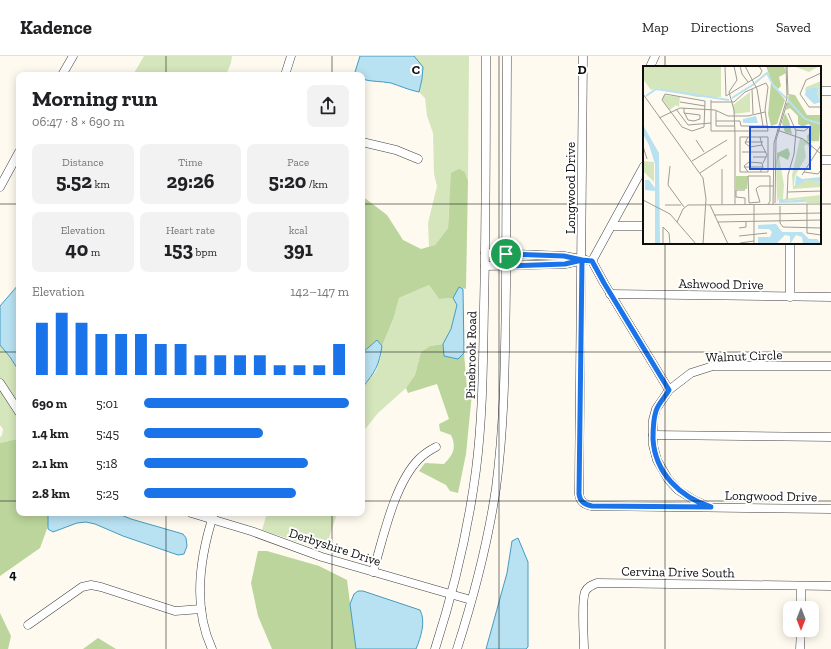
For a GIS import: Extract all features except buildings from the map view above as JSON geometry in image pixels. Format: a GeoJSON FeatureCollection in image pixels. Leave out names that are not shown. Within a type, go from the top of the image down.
{"type":"FeatureCollection","features":[{"type":"Feature","properties":{"kind":"street"},"geometry":{"type":"LineString","coordinates":[[64,72],[73,56]]}},
{"type":"Feature","properties":{"kind":"street"},"geometry":{"type":"LineString","coordinates":[[286,72],[291,56]]}},
{"type":"Feature","properties":{"kind":"street","name":"Pinebrook Road"},"geometry":{"type":"LineString","coordinates":[[435,649],[451,595],[465,537],[479,446],[483,387],[486,56]]}},
{"type":"Feature","properties":{"kind":"street"},"geometry":{"type":"LineString","coordinates":[[457,649],[471,600],[491,515],[499,459],[505,374],[507,56]]}},
{"type":"Feature","properties":{"kind":"street","name":"Longwood Drive"},"geometry":{"type":"LineString","coordinates":[[583,56],[579,494],[581,500],[587,505],[592,506],[831,509]]}},
{"type":"Feature","properties":{"kind":"street"},"geometry":{"type":"LineString","coordinates":[[650,66],[654,56]]}},
{"type":"Feature","properties":{"kind":"street"},"geometry":{"type":"LineString","coordinates":[[365,143],[396,150],[418,159]]}},
{"type":"Feature","properties":{"kind":"street"},"geometry":{"type":"LineString","coordinates":[[0,187],[16,158]]}},
{"type":"Feature","properties":{"kind":"street"},"geometry":{"type":"LineString","coordinates":[[592,261],[643,168]]}},
{"type":"Feature","properties":{"kind":"street"},"geometry":{"type":"LineString","coordinates":[[612,226],[643,226]]}},
{"type":"Feature","properties":{"kind":"street"},"geometry":{"type":"LineString","coordinates":[[790,244],[790,297]]}},
{"type":"Feature","properties":{"kind":"street"},"geometry":{"type":"LineString","coordinates":[[485,253],[564,256],[592,261]]}},
{"type":"Feature","properties":{"kind":"street"},"geometry":{"type":"LineString","coordinates":[[485,266],[565,264],[582,260]]}},
{"type":"Feature","properties":{"kind":"street"},"geometry":{"type":"LineString","coordinates":[[592,261],[610,294],[669,390]]}},
{"type":"Feature","properties":{"kind":"street","name":"Ashwood Drive"},"geometry":{"type":"LineString","coordinates":[[610,294],[831,297]]}},
{"type":"Feature","properties":{"kind":"street","name":"Walnut Circle"},"geometry":{"type":"LineString","coordinates":[[711,507],[701,504],[686,496],[668,479],[657,460],[653,445],[653,420],[656,410],[669,390],[691,373],[713,366],[831,366]]}},
{"type":"Feature","properties":{"kind":"street"},"geometry":{"type":"LineString","coordinates":[[0,383],[16,407]]}},
{"type":"Feature","properties":{"kind":"street"},"geometry":{"type":"LineString","coordinates":[[653,435],[831,437]]}},
{"type":"Feature","properties":{"kind":"street"},"geometry":{"type":"LineString","coordinates":[[373,572],[394,504],[409,472],[418,460],[436,447]]}},
{"type":"Feature","properties":{"kind":"street"},"geometry":{"type":"LineString","coordinates":[[212,649],[206,632],[201,609],[200,590],[202,559],[213,516]]}},
{"type":"Feature","properties":{"kind":"street","name":"Derbyshire Drive"},"geometry":{"type":"LineString","coordinates":[[213,516],[322,557],[471,600]]}},
{"type":"Feature","properties":{"kind":"street","name":"Cervina Drive South"},"geometry":{"type":"LineString","coordinates":[[584,649],[584,597],[587,588],[592,584],[831,586]]}},
{"type":"Feature","properties":{"kind":"street"},"geometry":{"type":"LineString","coordinates":[[28,625],[76,590],[88,586],[101,587],[175,611],[201,609]]}},
{"type":"Feature","properties":{"kind":"street"},"geometry":{"type":"LineString","coordinates":[[801,586],[801,601]]}},
{"type":"Feature","properties":{"kind":"street"},"geometry":{"type":"LineString","coordinates":[[800,649],[801,637]]}},
{"type":"Feature","properties":{"kind":"green space"},"geometry":{"type":"Polygon","coordinates":[[[144,56],[232,56],[227,72],[135,72],[144,56]]]}},
{"type":"Feature","properties":{"kind":"green space"},"geometry":{"type":"Polygon","coordinates":[[[414,56],[469,56],[468,181],[465,172],[449,205],[448,228],[435,245],[429,247],[428,223],[437,186],[434,174],[433,133],[427,116],[425,98],[419,92],[423,67],[414,56]]]}},
{"type":"Feature","properties":{"kind":"green space"},"geometry":{"type":"Polygon","coordinates":[[[459,169],[465,172],[468,181],[466,289],[459,287],[453,298],[439,299],[429,285],[399,298],[394,317],[382,346],[377,340],[365,350],[365,198],[387,215],[403,240],[421,249],[435,245],[448,228],[451,173],[459,169]]]}},
{"type":"Feature","properties":{"kind":"green space"},"geometry":{"type":"Polygon","coordinates":[[[429,285],[439,299],[453,298],[457,305],[451,329],[443,344],[430,346],[421,352],[415,375],[406,388],[378,413],[365,429],[365,384],[376,371],[381,357],[382,346],[394,317],[399,298],[429,285]]]}},
{"type":"Feature","properties":{"kind":"green space"},"geometry":{"type":"Polygon","coordinates":[[[443,344],[444,356],[458,359],[464,353],[467,389],[472,393],[466,454],[458,493],[450,491],[446,485],[419,471],[425,463],[444,464],[450,458],[454,448],[451,435],[440,431],[439,424],[449,419],[437,384],[408,393],[406,388],[415,375],[421,352],[430,346],[443,344]]]}},
{"type":"Feature","properties":{"kind":"green space"},"geometry":{"type":"Polygon","coordinates":[[[0,345],[16,366],[16,439],[0,443],[0,437],[3,429],[0,425],[0,345]]]}},
{"type":"Feature","properties":{"kind":"green space"},"geometry":{"type":"Polygon","coordinates":[[[16,439],[16,516],[48,516],[48,526],[40,548],[0,576],[0,443],[16,439]]]}},
{"type":"Feature","properties":{"kind":"green space"},"geometry":{"type":"Polygon","coordinates":[[[266,516],[336,516],[325,551],[262,530],[266,516]]]}},
{"type":"Feature","properties":{"kind":"green space"},"geometry":{"type":"Polygon","coordinates":[[[258,551],[267,551],[319,566],[347,580],[356,649],[272,649],[258,616],[251,583],[258,551]]]}},
{"type":"Feature","properties":{"kind":"green space"},"geometry":{"type":"Polygon","coordinates":[[[0,613],[11,636],[8,649],[0,649],[0,613]]]}},
{"type":"Feature","properties":{"kind":"green space"},"geometry":{"type":"Polygon","coordinates":[[[98,638],[116,649],[83,649],[98,638]]]}},
{"type":"Feature","properties":{"kind":"water"},"geometry":{"type":"Polygon","coordinates":[[[360,56],[414,56],[423,67],[419,92],[391,83],[365,80],[365,72],[355,72],[360,56]]]}},
{"type":"Feature","properties":{"kind":"water"},"geometry":{"type":"Polygon","coordinates":[[[16,287],[16,366],[0,345],[0,306],[16,287]]]}},
{"type":"Feature","properties":{"kind":"water"},"geometry":{"type":"Polygon","coordinates":[[[459,287],[463,289],[464,353],[458,359],[444,356],[443,344],[451,329],[457,305],[453,298],[459,287]]]}},
{"type":"Feature","properties":{"kind":"water"},"geometry":{"type":"Polygon","coordinates":[[[377,340],[382,346],[378,364],[365,384],[365,350],[377,340]]]}},
{"type":"Feature","properties":{"kind":"water"},"geometry":{"type":"Polygon","coordinates":[[[48,516],[124,516],[183,534],[186,538],[187,546],[184,554],[178,555],[86,522],[77,523],[53,532],[48,529],[48,516]]]}},
{"type":"Feature","properties":{"kind":"water"},"geometry":{"type":"Polygon","coordinates":[[[518,538],[528,562],[528,647],[526,649],[486,649],[507,573],[512,541],[518,538]]]}},
{"type":"Feature","properties":{"kind":"water"},"geometry":{"type":"Polygon","coordinates":[[[358,591],[363,591],[420,610],[423,624],[416,649],[356,649],[350,604],[354,594],[358,591]]]}},
{"type":"Feature","properties":{"kind":"route"},"geometry":{"type":"LineString","coordinates":[[506,254],[506,266],[565,264],[582,260],[592,261],[669,390],[656,410],[653,420],[653,445],[657,460],[668,479],[678,490],[701,504],[711,507],[592,506],[587,505],[581,500],[579,494],[582,260],[564,256],[506,254]]}}]}
